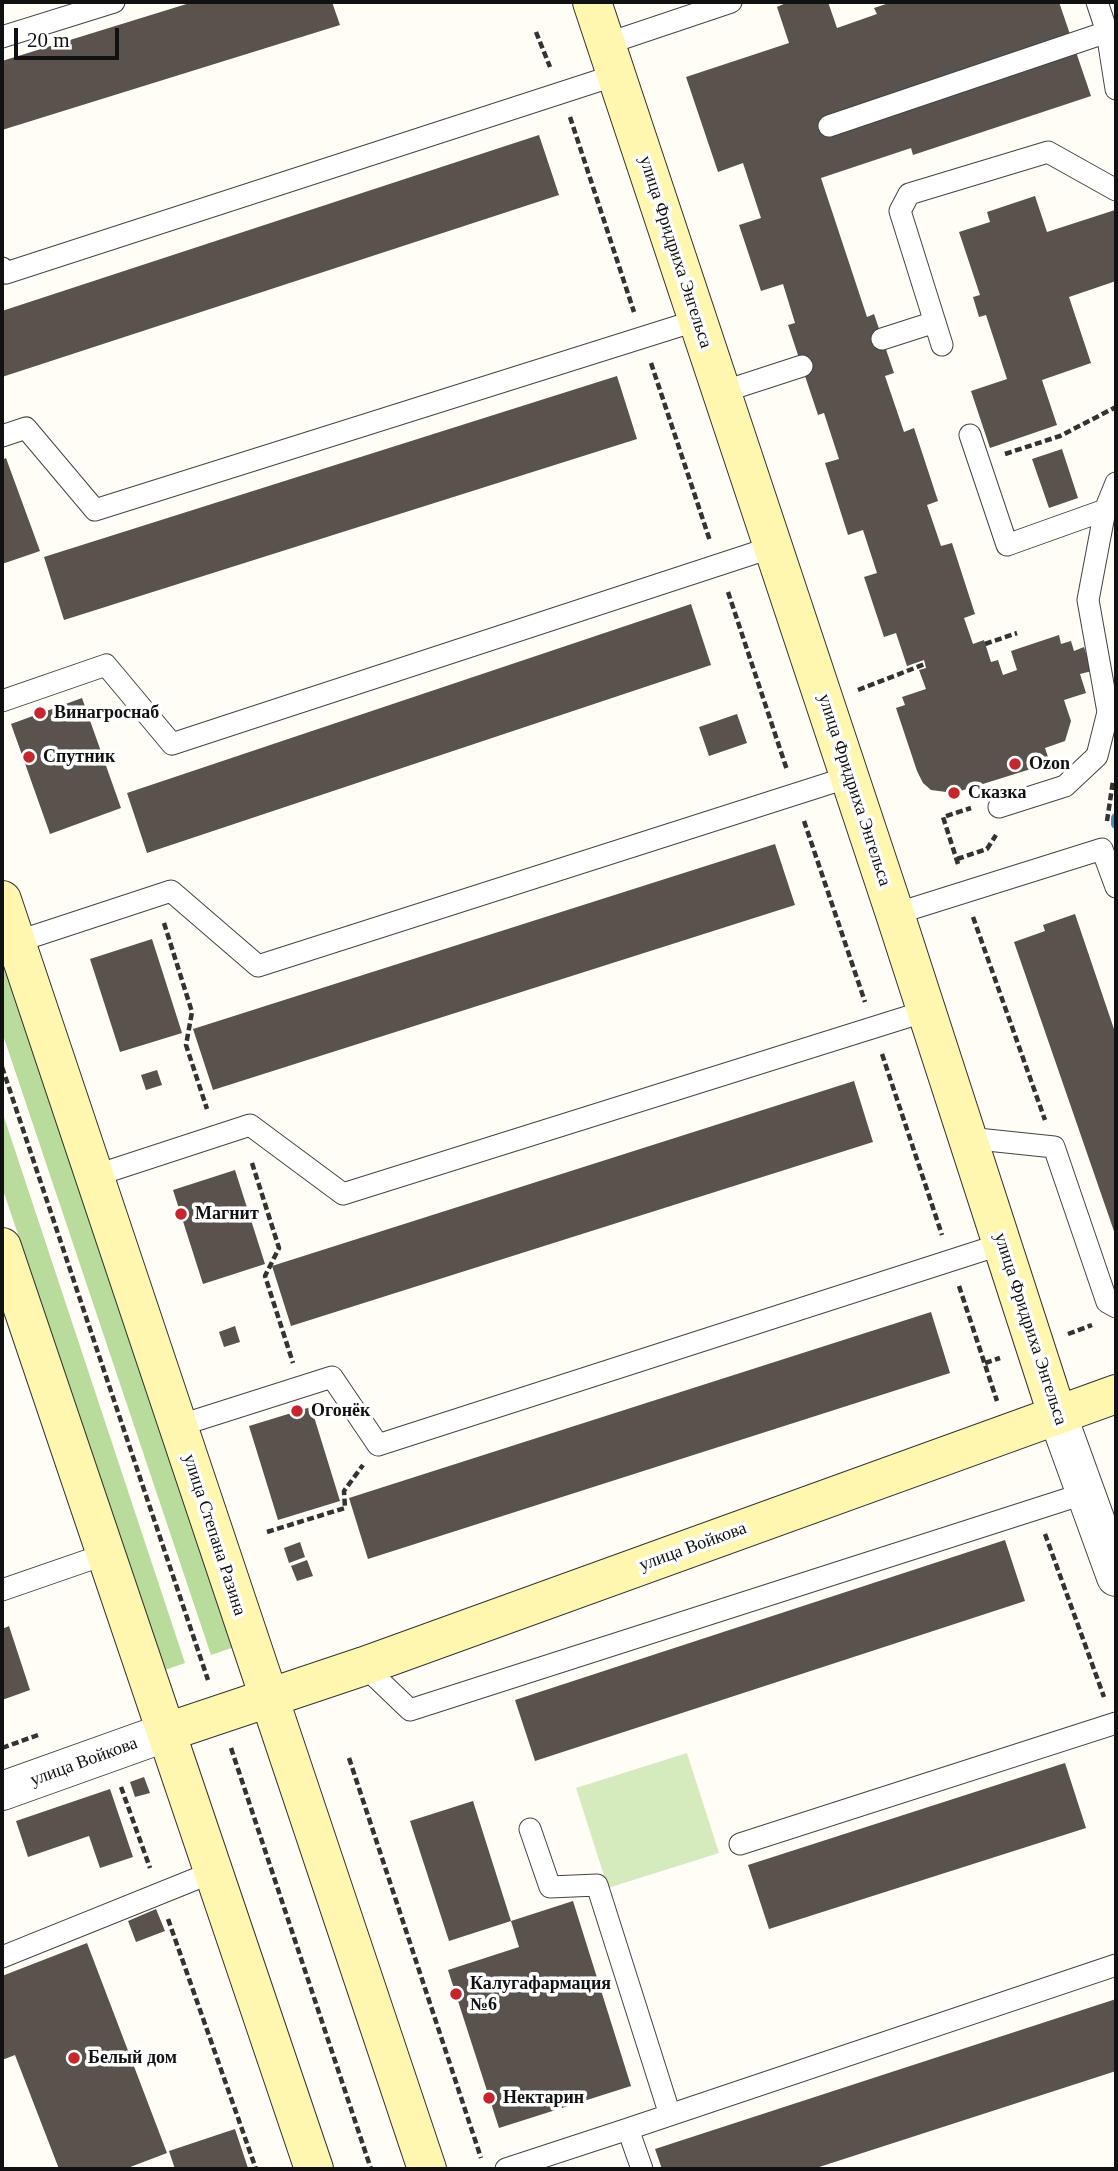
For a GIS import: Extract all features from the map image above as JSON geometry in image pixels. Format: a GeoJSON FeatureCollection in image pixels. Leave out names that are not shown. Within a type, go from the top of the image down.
{"type":"FeatureCollection","features":[{"type":"Feature","properties":{"kind":"main road","name":"улица Фридриха Энгельса"},"geometry":{"type":"LineString","coordinates":[[592,2],[895,914],[1057,1414]]}},
{"type":"Feature","properties":{"kind":"main road","name":"улица Степана Разина"},"geometry":{"type":"LineString","coordinates":[[2,900],[427,2169]]}},
{"type":"Feature","properties":{"kind":"main road"},"geometry":{"type":"LineString","coordinates":[[2,1247],[314,2169]]}},
{"type":"Feature","properties":{"kind":"main road","name":"улица Войкова"},"geometry":{"type":"LineString","coordinates":[[167,1732],[364,1666],[1116,1394]]}},
{"type":"Feature","properties":{"kind":"street","name":"улица Фридриха Энгельса"},"geometry":{"type":"LineString","coordinates":[[1057,1414],[1116,1577]]}},
{"type":"Feature","properties":{"kind":"street","name":"улица Войкова"},"geometry":{"type":"LineString","coordinates":[[2,1791],[167,1732]]}},
{"type":"Feature","properties":{"kind":"lane"},"geometry":{"type":"LineString","coordinates":[[2,37],[114,2]]}},
{"type":"Feature","properties":{"kind":"lane"},"geometry":{"type":"LineString","coordinates":[[2,268],[6,273],[561,93],[611,59],[731,2]]}},
{"type":"Feature","properties":{"kind":"lane"},"geometry":{"type":"LineString","coordinates":[[1097,2],[1112,34],[1116,89]]}},
{"type":"Feature","properties":{"kind":"lane"},"geometry":{"type":"LineString","coordinates":[[829,126],[1112,34]]}},
{"type":"Feature","properties":{"kind":"lane"},"geometry":{"type":"LineString","coordinates":[[943,345],[900,211],[909,194],[1048,152],[1116,190]]}},
{"type":"Feature","properties":{"kind":"lane"},"geometry":{"type":"LineString","coordinates":[[2,436],[26,428],[95,510],[698,320]]}},
{"type":"Feature","properties":{"kind":"lane"},"geometry":{"type":"LineString","coordinates":[[882,340],[935,322]]}},
{"type":"Feature","properties":{"kind":"lane"},"geometry":{"type":"LineString","coordinates":[[722,392],[802,366]]}},
{"type":"Feature","properties":{"kind":"lane"},"geometry":{"type":"LineString","coordinates":[[970,435],[1007,545],[1105,510]]}},
{"type":"Feature","properties":{"kind":"lane"},"geometry":{"type":"LineString","coordinates":[[999,807],[1065,786],[1097,756],[1108,712],[1088,600],[1105,510],[1116,483]]}},
{"type":"Feature","properties":{"kind":"lane"},"geometry":{"type":"LineString","coordinates":[[2,701],[106,665],[172,744],[773,547]]}},
{"type":"Feature","properties":{"kind":"lane"},"geometry":{"type":"LineString","coordinates":[[16,942],[171,891],[258,966],[849,777]]}},
{"type":"Feature","properties":{"kind":"lane"},"geometry":{"type":"LineString","coordinates":[[895,914],[1102,849],[1116,887]]}},
{"type":"Feature","properties":{"kind":"lane"},"geometry":{"type":"LineString","coordinates":[[94,1176],[250,1125],[343,1194],[926,1011]]}},
{"type":"Feature","properties":{"kind":"lane"},"geometry":{"type":"LineString","coordinates":[[968,1138],[1054,1147],[1107,1302],[1116,1307]]}},
{"type":"Feature","properties":{"kind":"lane"},"geometry":{"type":"LineString","coordinates":[[178,1426],[332,1377],[378,1445],[1002,1244]]}},
{"type":"Feature","properties":{"kind":"lane"},"geometry":{"type":"LineString","coordinates":[[364,1666],[410,1710],[1086,1493]]}},
{"type":"Feature","properties":{"kind":"lane"},"geometry":{"type":"LineString","coordinates":[[2,1590],[106,1554]]}},
{"type":"Feature","properties":{"kind":"lane"},"geometry":{"type":"LineString","coordinates":[[740,1844],[1115,1724]]}},
{"type":"Feature","properties":{"kind":"lane"},"geometry":{"type":"LineString","coordinates":[[530,1829],[550,1887],[597,1885],[670,2115]]}},
{"type":"Feature","properties":{"kind":"lane"},"geometry":{"type":"LineString","coordinates":[[2,1957],[213,1872]]}},
{"type":"Feature","properties":{"kind":"lane"},"geometry":{"type":"LineString","coordinates":[[506,2169],[1116,1965]]}},
{"type":"Feature","properties":{"kind":"lane"},"geometry":{"type":"LineString","coordinates":[[628,2129],[642,2169]]}},
{"type":"Feature","properties":{"kind":"path"},"geometry":{"type":"LineString","coordinates":[[536,32],[561,93],[1007,1433]]}},
{"type":"Feature","properties":{"kind":"path"},"geometry":{"type":"LineString","coordinates":[[980,463],[1060,436],[1116,407]]}},
{"type":"Feature","properties":{"kind":"path"},"geometry":{"type":"LineString","coordinates":[[985,644],[1017,633]]}},
{"type":"Feature","properties":{"kind":"path"},"geometry":{"type":"LineString","coordinates":[[824,702],[925,664]]}},
{"type":"Feature","properties":{"kind":"path"},"geometry":{"type":"LineString","coordinates":[[1102,849],[1116,771]]}},
{"type":"Feature","properties":{"kind":"path"},"geometry":{"type":"LineString","coordinates":[[996,801],[999,807],[1004,824],[987,849],[957,859],[943,817],[996,801]]}},
{"type":"Feature","properties":{"kind":"path"},"geometry":{"type":"LineString","coordinates":[[964,892],[1054,1147]]}},
{"type":"Feature","properties":{"kind":"path"},"geometry":{"type":"LineString","coordinates":[[155,896],[192,1012],[186,1045],[216,1136]]}},
{"type":"Feature","properties":{"kind":"path"},"geometry":{"type":"LineString","coordinates":[[2,1067],[371,2169]]}},
{"type":"Feature","properties":{"kind":"path"},"geometry":{"type":"LineString","coordinates":[[240,1128],[279,1248],[265,1276],[301,1387]]}},
{"type":"Feature","properties":{"kind":"path"},"geometry":{"type":"LineString","coordinates":[[1065,1335],[1090,1326]]}},
{"type":"Feature","properties":{"kind":"path"},"geometry":{"type":"LineString","coordinates":[[267,1532],[345,1508],[344,1491],[378,1445]]}},
{"type":"Feature","properties":{"kind":"path"},"geometry":{"type":"LineString","coordinates":[[1035,1509],[1115,1724]]}},
{"type":"Feature","properties":{"kind":"path"},"geometry":{"type":"LineString","coordinates":[[108,1753],[256,2169]]}},
{"type":"Feature","properties":{"kind":"path"},"geometry":{"type":"LineString","coordinates":[[349,1758],[484,2169]]}},
{"type":"Feature","properties":{"kind":"green space"},"geometry":{"type":"Polygon","coordinates":[[[2,941],[237,1646],[211,1655],[2,1032],[2,941]]]}},
{"type":"Feature","properties":{"kind":"green space"},"geometry":{"type":"Polygon","coordinates":[[[2,1111],[185,1663],[165,1670],[2,1187],[2,1111]]]}},
{"type":"Feature","properties":{"kind":"green space"},"geometry":{"type":"Polygon","coordinates":[[[687,1753],[719,1853],[608,1888],[576,1788],[687,1753]]]}},
{"type":"Feature","properties":{"kind":"building"},"geometry":{"type":"Polygon","coordinates":[[[193,2],[332,2],[340,25],[2,130],[2,61],[193,2]]]}},
{"type":"Feature","properties":{"kind":"building"},"geometry":{"type":"Polygon","coordinates":[[[788,2],[828,2],[837,28],[877,14],[874,8],[892,2],[1059,2],[1091,96],[913,155],[911,148],[821,178],[867,317],[874,314],[894,373],[885,376],[904,432],[914,428],[938,501],[927,505],[941,546],[952,543],[975,614],[964,618],[973,644],[984,640],[991,662],[998,660],[1003,675],[1017,670],[1011,651],[1059,635],[1061,644],[1071,641],[1074,651],[1084,647],[1092,671],[1080,674],[1086,693],[1064,700],[1071,721],[1065,741],[1045,748],[1050,763],[954,793],[931,790],[923,783],[917,771],[896,708],[905,705],[902,697],[926,689],[919,670],[926,668],[924,660],[907,666],[896,633],[884,637],[864,577],[877,573],[863,530],[848,535],[825,463],[839,459],[824,413],[818,415],[788,325],[795,323],[783,284],[761,291],[739,225],[761,218],[743,163],[718,172],[686,77],[789,43],[777,7],[788,2]]]}},
{"type":"Feature","properties":{"kind":"building"},"geometry":{"type":"Polygon","coordinates":[[[539,135],[559,195],[2,377],[2,311],[539,135]]]}},
{"type":"Feature","properties":{"kind":"building"},"geometry":{"type":"Polygon","coordinates":[[[1035,196],[1047,232],[1115,210],[1116,281],[1069,297],[1091,363],[1042,380],[1057,425],[990,448],[971,391],[1007,379],[986,315],[979,317],[973,297],[980,295],[959,232],[990,222],[987,212],[1035,196]]]}},
{"type":"Feature","properties":{"kind":"building"},"geometry":{"type":"Polygon","coordinates":[[[617,376],[637,439],[64,620],[44,557],[617,376]]]}},
{"type":"Feature","properties":{"kind":"building"},"geometry":{"type":"Polygon","coordinates":[[[1062,449],[1078,498],[1049,508],[1032,459],[1062,449]]]}},
{"type":"Feature","properties":{"kind":"building"},"geometry":{"type":"Polygon","coordinates":[[[6,458],[40,551],[2,564],[2,460],[6,458]]]}},
{"type":"Feature","properties":{"kind":"building"},"geometry":{"type":"Polygon","coordinates":[[[691,604],[711,665],[147,853],[127,793],[691,604]]]}},
{"type":"Feature","properties":{"kind":"building"},"geometry":{"type":"Polygon","coordinates":[[[82,698],[121,808],[50,834],[11,724],[82,698]]]}},
{"type":"Feature","properties":{"kind":"building"},"geometry":{"type":"Polygon","coordinates":[[[737,714],[747,743],[709,756],[699,727],[737,714]]]}},
{"type":"Feature","properties":{"kind":"building"},"geometry":{"type":"Polygon","coordinates":[[[775,844],[795,905],[213,1090],[193,1029],[775,844]]]}},
{"type":"Feature","properties":{"kind":"building"},"geometry":{"type":"Polygon","coordinates":[[[1075,914],[1116,1035],[1116,1237],[1014,942],[1045,931],[1043,925],[1075,914]]]}},
{"type":"Feature","properties":{"kind":"building"},"geometry":{"type":"Polygon","coordinates":[[[152,939],[182,1033],[120,1052],[90,959],[152,939]]]}},
{"type":"Feature","properties":{"kind":"building"},"geometry":{"type":"Polygon","coordinates":[[[157,1070],[162,1085],[146,1090],[141,1075],[157,1070]]]}},
{"type":"Feature","properties":{"kind":"building"},"geometry":{"type":"Polygon","coordinates":[[[854,1081],[873,1142],[291,1326],[272,1266],[854,1081]]]}},
{"type":"Feature","properties":{"kind":"building"},"geometry":{"type":"Polygon","coordinates":[[[235,1170],[265,1264],[203,1284],[173,1190],[235,1170]]]}},
{"type":"Feature","properties":{"kind":"building"},"geometry":{"type":"Polygon","coordinates":[[[931,1312],[950,1373],[368,1559],[349,1498],[931,1312]]]}},
{"type":"Feature","properties":{"kind":"building"},"geometry":{"type":"Polygon","coordinates":[[[235,1326],[240,1342],[224,1347],[219,1332],[235,1326]]]}},
{"type":"Feature","properties":{"kind":"building"},"geometry":{"type":"Polygon","coordinates":[[[311,1407],[340,1501],[278,1520],[249,1426],[311,1407]]]}},
{"type":"Feature","properties":{"kind":"building"},"geometry":{"type":"Polygon","coordinates":[[[1005,1540],[1025,1601],[535,1761],[515,1700],[1005,1540]]]}},
{"type":"Feature","properties":{"kind":"building"},"geometry":{"type":"Polygon","coordinates":[[[300,1542],[305,1557],[289,1563],[284,1548],[300,1542]]]}},
{"type":"Feature","properties":{"kind":"building"},"geometry":{"type":"Polygon","coordinates":[[[307,1560],[313,1576],[297,1581],[291,1566],[307,1560]]]}},
{"type":"Feature","properties":{"kind":"building"},"geometry":{"type":"Polygon","coordinates":[[[9,1626],[30,1690],[2,1700],[2,1629],[9,1626]]]}},
{"type":"Feature","properties":{"kind":"building"},"geometry":{"type":"Polygon","coordinates":[[[1065,1763],[1086,1828],[769,1929],[748,1865],[1065,1763]]]}},
{"type":"Feature","properties":{"kind":"building"},"geometry":{"type":"Polygon","coordinates":[[[144,1777],[150,1793],[135,1797],[130,1782],[144,1777]]]}},
{"type":"Feature","properties":{"kind":"building"},"geometry":{"type":"Polygon","coordinates":[[[110,1789],[133,1857],[100,1868],[89,1836],[28,1857],[16,1821],[110,1789]]]}},
{"type":"Feature","properties":{"kind":"building"},"geometry":{"type":"Polygon","coordinates":[[[473,1801],[511,1921],[449,1941],[410,1821],[473,1801]]]}},
{"type":"Feature","properties":{"kind":"building"},"geometry":{"type":"Polygon","coordinates":[[[573,1901],[631,2086],[499,2128],[448,1970],[519,1947],[511,1921],[573,1901]]]}},
{"type":"Feature","properties":{"kind":"building"},"geometry":{"type":"Polygon","coordinates":[[[156,1909],[165,1931],[136,1942],[128,1921],[156,1909]]]}},
{"type":"Feature","properties":{"kind":"building","name":"Белый дом"},"geometry":{"type":"Polygon","coordinates":[[[87,1943],[167,2153],[125,2169],[59,2169],[15,2055],[2,2060],[2,1976],[87,1943]]]}},
{"type":"Feature","properties":{"kind":"building"},"geometry":{"type":"Polygon","coordinates":[[[1116,1999],[1116,2071],[813,2169],[662,2169],[655,2149],[1116,1999]]]}},
{"type":"Feature","properties":{"kind":"building"},"geometry":{"type":"Polygon","coordinates":[[[235,2129],[248,2168],[175,2169],[169,2151],[235,2129]]]}},
{"type":"Feature","properties":{"kind":"waterway"},"geometry":{"type":"LineString","coordinates":[[1116,818],[1116,824]]}},
{"type":"Feature","properties":{"kind":"place","name":"Винагроснаб"},"geometry":{"type":"Point","coordinates":[40,713]}},
{"type":"Feature","properties":{"kind":"place","name":"Спутник"},"geometry":{"type":"Point","coordinates":[29,757]}},
{"type":"Feature","properties":{"kind":"place","name":"Ozon"},"geometry":{"type":"Point","coordinates":[1015,764]}},
{"type":"Feature","properties":{"kind":"place","name":"Сказка"},"geometry":{"type":"Point","coordinates":[954,793]}},
{"type":"Feature","properties":{"kind":"place","name":"Магнит"},"geometry":{"type":"Point","coordinates":[181,1214]}},
{"type":"Feature","properties":{"kind":"place","name":"Огонёк"},"geometry":{"type":"Point","coordinates":[297,1411]}},
{"type":"Feature","properties":{"kind":"place","name":"Калугафармация №6"},"geometry":{"type":"Point","coordinates":[456,1994]}},
{"type":"Feature","properties":{"kind":"place","name":"Белый дом"},"geometry":{"type":"Point","coordinates":[74,2058]}},
{"type":"Feature","properties":{"kind":"place","name":"Нектарин"},"geometry":{"type":"Point","coordinates":[489,2098]}}]}
